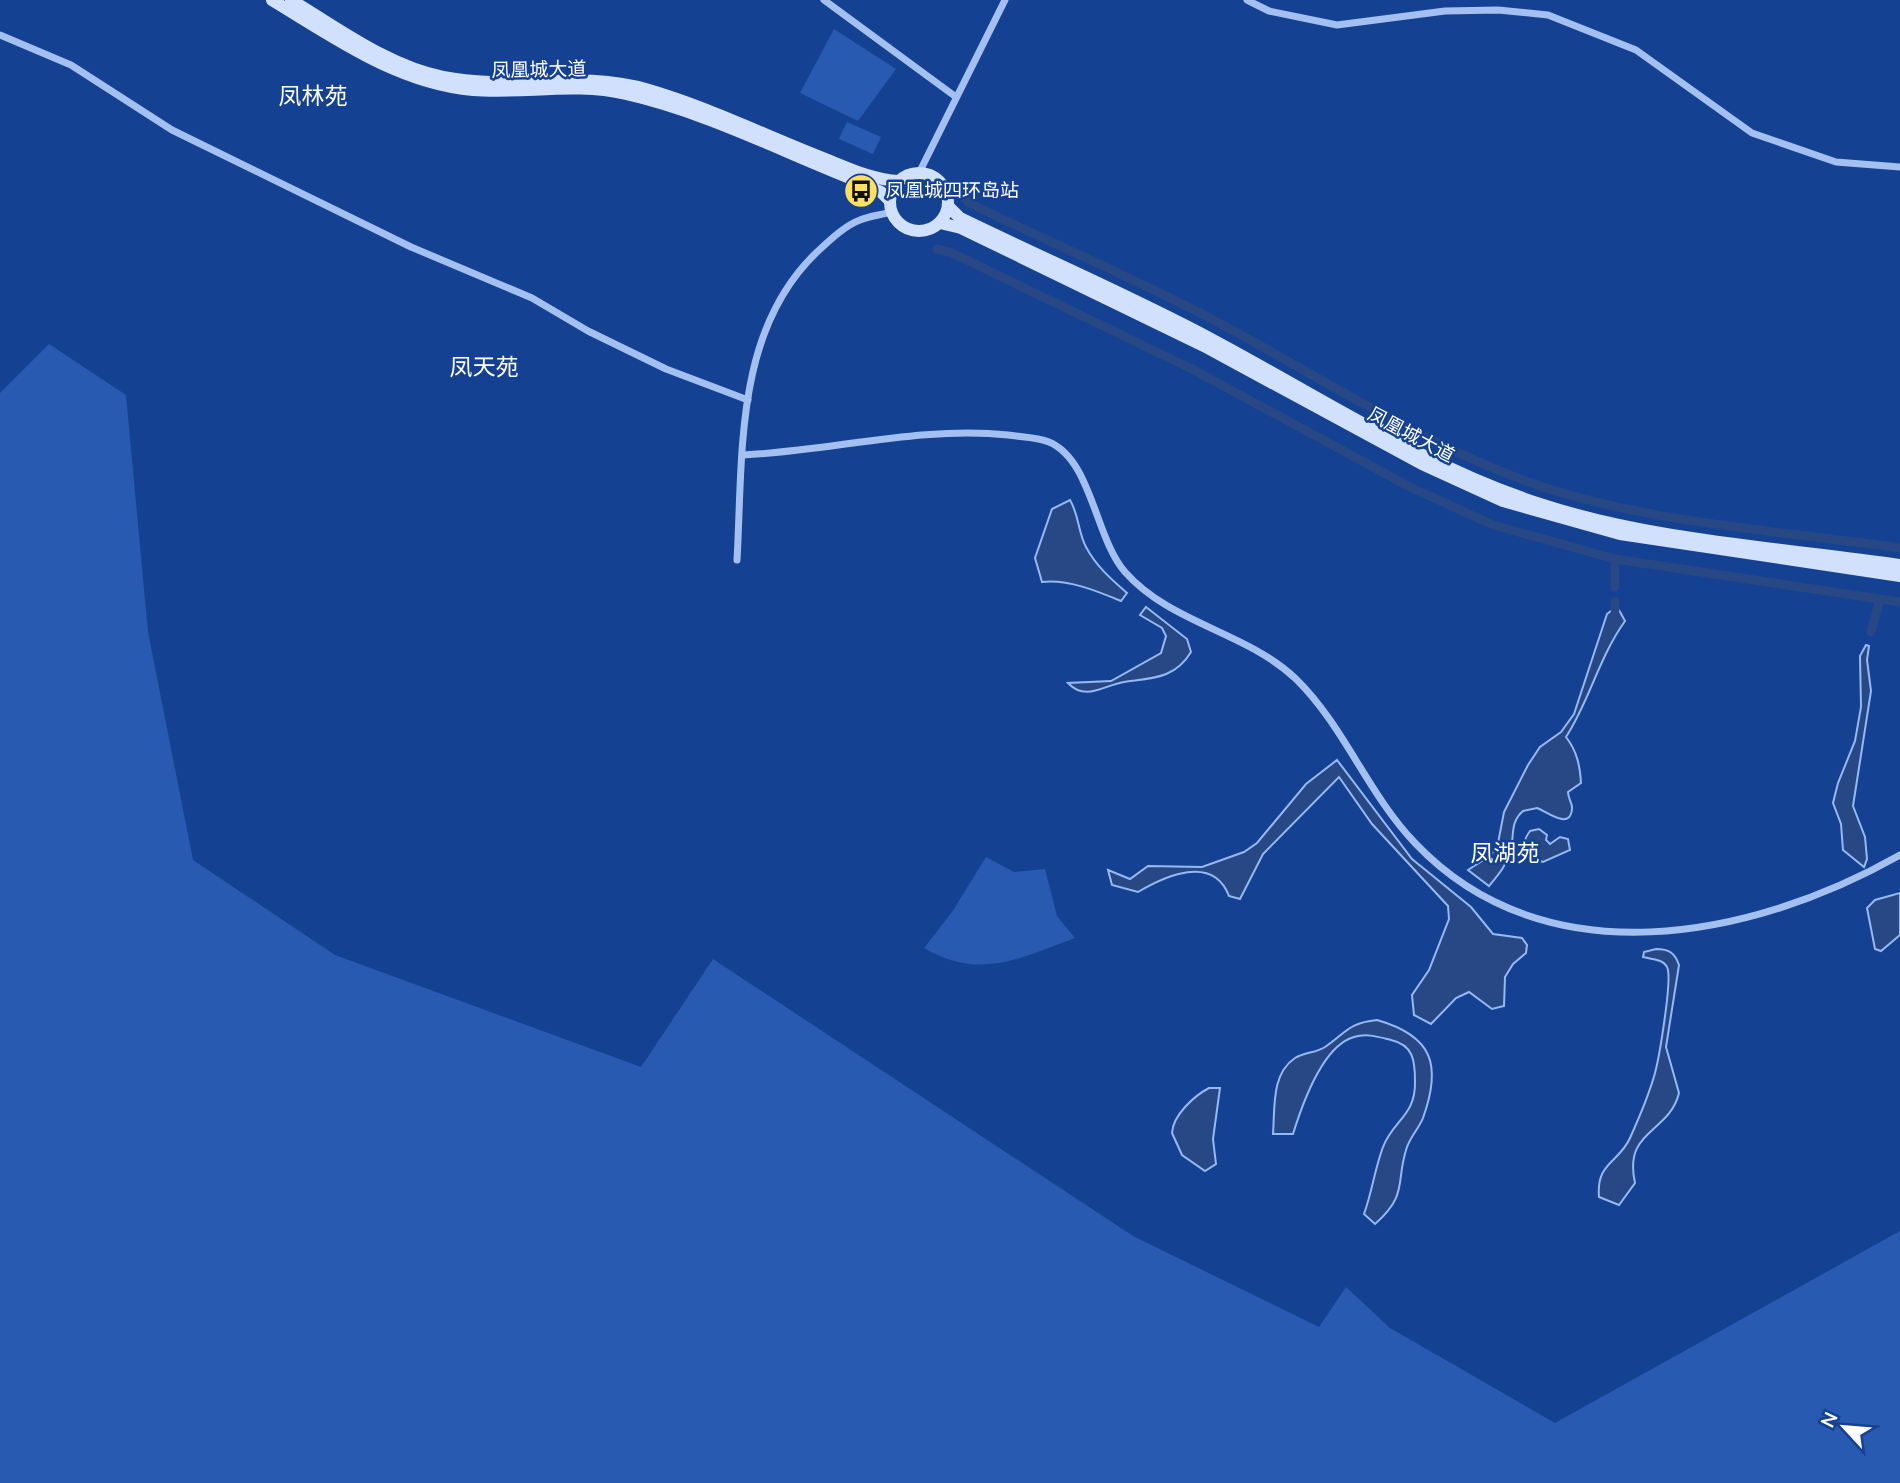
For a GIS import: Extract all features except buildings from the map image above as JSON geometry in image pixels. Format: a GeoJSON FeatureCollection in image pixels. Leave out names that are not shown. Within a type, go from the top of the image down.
{"type":"FeatureCollection","features":[{"type":"Feature","properties":{"kind":"main road","name":"凤凰城大道"},"geometry":{"type":"LineString","coordinates":[[271,0],[370,58],[417,80],[475,90],[578,87],[627,94],[694,116],[860,182],[881,192],[891,207]]}},
{"type":"Feature","properties":{"kind":"main road","name":"凤凰城大道"},"geometry":{"type":"LineString","coordinates":[[291,0],[379,52],[428,73],[478,81],[590,79],[625,84],[686,103],[864,174],[899,181]]}},
{"type":"Feature","properties":{"kind":"main road"},"geometry":{"type":"LineString","coordinates":[[919,173],[938,179],[948,196],[948,206],[940,223],[932,229],[913,232],[903,228],[891,207],[892,190],[899,181],[919,173]]}},
{"type":"Feature","properties":{"kind":"main road","name":"凤凰城大道"},"geometry":{"type":"LineString","coordinates":[[948,206],[967,221],[1178,322],[1433,460],[1505,491],[1556,509],[1615,523],[1900,565]]}},
{"type":"Feature","properties":{"kind":"main road","name":"凤凰城大道"},"geometry":{"type":"LineString","coordinates":[[940,223],[961,228],[1170,329],[1422,464],[1503,501],[1620,534],[1900,576]]}},
{"type":"Feature","properties":{"kind":"street"},"geometry":{"type":"LineString","coordinates":[[824,0],[956,97]]}},
{"type":"Feature","properties":{"kind":"street"},"geometry":{"type":"LineString","coordinates":[[919,173],[1004,0]]}},
{"type":"Feature","properties":{"kind":"street"},"geometry":{"type":"LineString","coordinates":[[1247,0],[1269,11],[1337,25],[1445,11],[1498,10],[1548,15],[1636,50],[1752,133],[1836,162],[1900,167]]}},
{"type":"Feature","properties":{"kind":"street"},"geometry":{"type":"LineString","coordinates":[[0,35],[82,71],[156,121],[411,247],[531,298],[588,331],[666,369],[748,400]]}},
{"type":"Feature","properties":{"kind":"street"},"geometry":{"type":"LineString","coordinates":[[737,560],[748,400],[760,342],[777,305],[799,272],[827,243],[859,220],[891,207]]}},
{"type":"Feature","properties":{"kind":"street"},"geometry":{"type":"LineString","coordinates":[[743,455],[786,453],[964,433],[1040,439],[1057,446],[1077,471],[1095,509],[1105,541],[1130,578],[1181,614],[1254,649],[1285,670],[1311,696],[1387,808],[1416,844],[1473,891],[1520,915],[1560,926],[1608,930],[1711,925],[1757,916],[1812,898],[1863,876],[1900,855]]}},
{"type":"Feature","properties":{"kind":"shaded area"},"geometry":{"type":"Polygon","coordinates":[[[834,29],[896,69],[858,121],[800,93],[834,29]]]}},
{"type":"Feature","properties":{"kind":"shaded area"},"geometry":{"type":"Polygon","coordinates":[[[847,122],[881,137],[873,154],[839,139],[847,122]]]}},
{"type":"Feature","properties":{"kind":"shaded area"},"geometry":{"type":"Polygon","coordinates":[[[49,344],[126,395],[148,632],[193,860],[335,955],[641,1067],[713,959],[1133,1236],[1319,1327],[1346,1287],[1390,1328],[1555,1423],[1900,1231],[1900,1483],[0,1483],[0,393],[49,344]]]}},
{"type":"Feature","properties":{"kind":"shaded area"},"geometry":{"type":"Polygon","coordinates":[[[1070,500],[1090,554],[1104,572],[1127,593],[1121,601],[1072,584],[1042,582],[1035,558],[1052,509],[1070,500]]]}},
{"type":"Feature","properties":{"kind":"shaded area"},"geometry":{"type":"Polygon","coordinates":[[[1146,607],[1187,639],[1191,652],[1178,668],[1162,676],[1088,692],[1075,689],[1068,683],[1111,681],[1161,653],[1166,636],[1162,628],[1140,615],[1146,607]]]}},
{"type":"Feature","properties":{"kind":"shaded area"},"geometry":{"type":"Polygon","coordinates":[[[1612,610],[1619,610],[1625,621],[1566,737],[1577,759],[1581,783],[1568,792],[1572,807],[1570,815],[1567,819],[1562,819],[1537,808],[1523,811],[1514,825],[1508,858],[1489,886],[1468,870],[1491,855],[1498,843],[1504,812],[1528,765],[1540,747],[1561,732],[1574,714],[1607,614],[1612,610]]]}},
{"type":"Feature","properties":{"kind":"shaded area"},"geometry":{"type":"Polygon","coordinates":[[[1866,645],[1869,646],[1867,660],[1871,691],[1853,806],[1865,837],[1867,859],[1864,867],[1843,850],[1841,824],[1833,803],[1855,741],[1861,707],[1860,656],[1866,645]]]}},
{"type":"Feature","properties":{"kind":"shaded area"},"geometry":{"type":"Polygon","coordinates":[[[1337,760],[1412,859],[1471,907],[1493,934],[1522,938],[1527,945],[1526,953],[1513,964],[1505,977],[1504,1006],[1492,1009],[1469,992],[1456,998],[1431,1024],[1414,1015],[1412,995],[1429,970],[1449,919],[1448,906],[1372,824],[1339,777],[1263,854],[1240,899],[1229,896],[1222,883],[1212,875],[1200,872],[1174,875],[1138,892],[1112,885],[1108,870],[1130,879],[1148,866],[1202,867],[1244,852],[1257,843],[1306,784],[1337,760]]]}},
{"type":"Feature","properties":{"kind":"shaded area"},"geometry":{"type":"Polygon","coordinates":[[[1539,829],[1547,835],[1546,840],[1550,844],[1560,837],[1568,839],[1570,850],[1543,862],[1531,858],[1526,852],[1525,841],[1530,831],[1539,829]]]}},
{"type":"Feature","properties":{"kind":"shaded area"},"geometry":{"type":"Polygon","coordinates":[[[986,857],[1014,872],[1045,869],[1057,916],[1075,938],[1018,959],[982,965],[944,958],[924,948],[952,912],[986,857]]]}},
{"type":"Feature","properties":{"kind":"shaded area"},"geometry":{"type":"Polygon","coordinates":[[[1900,893],[1900,935],[1881,951],[1875,949],[1867,908],[1875,900],[1900,893]]]}},
{"type":"Feature","properties":{"kind":"shaded area"},"geometry":{"type":"Polygon","coordinates":[[[1656,949],[1671,953],[1679,965],[1666,1047],[1679,1093],[1666,1117],[1641,1142],[1635,1152],[1635,1183],[1619,1205],[1599,1197],[1599,1185],[1605,1170],[1630,1138],[1655,1073],[1665,1018],[1668,974],[1663,962],[1643,957],[1644,952],[1656,949]]]}},
{"type":"Feature","properties":{"kind":"shaded area"},"geometry":{"type":"Polygon","coordinates":[[[1377,1020],[1396,1027],[1421,1044],[1432,1068],[1432,1083],[1423,1118],[1407,1147],[1397,1196],[1386,1214],[1375,1224],[1364,1214],[1380,1155],[1387,1138],[1408,1110],[1414,1093],[1413,1060],[1404,1046],[1368,1035],[1354,1037],[1343,1043],[1332,1052],[1315,1078],[1293,1134],[1273,1134],[1278,1082],[1287,1065],[1299,1056],[1325,1047],[1354,1026],[1377,1020]]]}},
{"type":"Feature","properties":{"kind":"shaded area"},"geometry":{"type":"Polygon","coordinates":[[[1209,1088],[1220,1088],[1213,1139],[1216,1164],[1205,1171],[1182,1155],[1172,1133],[1176,1119],[1185,1107],[1209,1088]]]}},
{"type":"Feature","properties":{"kind":"waterway"},"geometry":{"type":"LineString","coordinates":[[963,196],[969,203],[1190,308],[1380,413],[1503,472],[1546,488],[1633,510],[1722,525],[1900,548]]}},
{"type":"Feature","properties":{"kind":"waterway"},"geometry":{"type":"LineString","coordinates":[[937,249],[950,252],[1192,369],[1410,487],[1493,525],[1615,559],[1900,602]]}},
{"type":"Feature","properties":{"kind":"waterway"},"geometry":{"type":"LineString","coordinates":[[1615,559],[1615,587]]}},
{"type":"Feature","properties":{"kind":"waterway"},"geometry":{"type":"LineString","coordinates":[[1871,632],[1880,599]]}},
{"type":"Feature","properties":{"kind":"waterway"},"geometry":{"type":"LineString","coordinates":[[1615,601],[1615,610]]}},
{"type":"Feature","properties":{"kind":"place","name":"凤凰城四环岛站"},"geometry":{"type":"Point","coordinates":[861,191]}},
{"type":"Feature","properties":{"kind":"district","name":"凤林苑"},"geometry":{"type":"Point","coordinates":[313,96]}},
{"type":"Feature","properties":{"kind":"district","name":"凤天苑"},"geometry":{"type":"Point","coordinates":[484,367]}},
{"type":"Feature","properties":{"kind":"district","name":"凤湖苑"},"geometry":{"type":"Point","coordinates":[1505,853]}}]}
